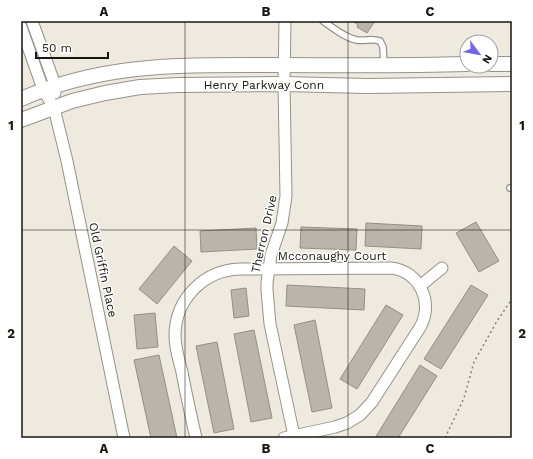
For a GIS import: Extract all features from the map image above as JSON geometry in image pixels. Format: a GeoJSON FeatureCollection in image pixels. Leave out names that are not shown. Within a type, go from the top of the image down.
{"type":"FeatureCollection","features":[{"type":"Feature","properties":{"kind":"street"},"geometry":{"type":"LineString","coordinates":[[21,23],[30,21],[49,87]]}},
{"type":"Feature","properties":{"kind":"street","name":"Therron Drive"},"geometry":{"type":"LineString","coordinates":[[285,21],[284,84],[286,196],[282,222],[274,247],[267,283],[268,313],[289,437]]}},
{"type":"Feature","properties":{"kind":"street"},"geometry":{"type":"LineString","coordinates":[[21,28],[49,87]]}},
{"type":"Feature","properties":{"kind":"street","name":"Henry Parkway Conn"},"geometry":{"type":"LineString","coordinates":[[21,99],[49,87],[112,72],[146,67],[182,65],[384,66],[459,64]]}},
{"type":"Feature","properties":{"kind":"street"},"geometry":{"type":"LineString","coordinates":[[499,64],[512,64]]}},
{"type":"Feature","properties":{"kind":"street","name":"Henry Parkway Conn"},"geometry":{"type":"LineString","coordinates":[[21,120],[72,101],[140,87],[178,85],[284,84],[368,86],[512,84]]}},
{"type":"Feature","properties":{"kind":"street","name":"Old Griffin Place"},"geometry":{"type":"LineString","coordinates":[[49,87],[67,161],[124,438]]}},
{"type":"Feature","properties":{"kind":"street"},"geometry":{"type":"LineString","coordinates":[[289,437],[344,424],[360,415],[370,404],[423,322],[426,311],[426,302],[420,286],[442,268]]}},
{"type":"Feature","properties":{"kind":"street","name":"Mcconaughy Court"},"geometry":{"type":"LineString","coordinates":[[196,438],[176,342],[175,327],[179,311],[184,301],[194,288],[212,275],[234,269],[394,269],[410,275],[420,286]]}},
{"type":"Feature","properties":{"kind":"lane"},"geometry":{"type":"LineString","coordinates":[[323,21],[352,38],[358,40],[376,39],[380,41],[383,47],[384,66]]}},
{"type":"Feature","properties":{"kind":"path"},"geometry":{"type":"LineString","coordinates":[[445,438],[464,398],[474,362],[496,321],[512,299]]}},
{"type":"Feature","properties":{"kind":"building"},"geometry":{"type":"Polygon","coordinates":[[[353,21],[375,21],[367,33],[357,27],[358,25],[353,21]]]}},
{"type":"Feature","properties":{"kind":"building"},"geometry":{"type":"Polygon","coordinates":[[[476,222],[499,261],[479,272],[456,233],[476,222]]]}},
{"type":"Feature","properties":{"kind":"building"},"geometry":{"type":"Polygon","coordinates":[[[366,223],[422,226],[421,249],[365,246],[366,223]]]}},
{"type":"Feature","properties":{"kind":"building"},"geometry":{"type":"Polygon","coordinates":[[[301,227],[357,229],[356,250],[300,248],[301,227]]]}},
{"type":"Feature","properties":{"kind":"building"},"geometry":{"type":"Polygon","coordinates":[[[256,228],[257,249],[201,252],[200,231],[256,228]]]}},
{"type":"Feature","properties":{"kind":"building"},"geometry":{"type":"Polygon","coordinates":[[[174,246],[192,261],[157,304],[139,289],[174,246]]]}},
{"type":"Feature","properties":{"kind":"building"},"geometry":{"type":"Polygon","coordinates":[[[287,285],[365,289],[364,310],[286,306],[287,285]]]}},
{"type":"Feature","properties":{"kind":"building"},"geometry":{"type":"Polygon","coordinates":[[[471,285],[488,295],[441,369],[424,359],[471,285]]]}},
{"type":"Feature","properties":{"kind":"building"},"geometry":{"type":"Polygon","coordinates":[[[246,288],[249,316],[234,318],[231,290],[246,288]]]}},
{"type":"Feature","properties":{"kind":"building"},"geometry":{"type":"Polygon","coordinates":[[[386,305],[403,315],[357,389],[340,379],[386,305]]]}},
{"type":"Feature","properties":{"kind":"building"},"geometry":{"type":"Polygon","coordinates":[[[155,313],[158,347],[137,349],[134,315],[155,313]]]}},
{"type":"Feature","properties":{"kind":"building"},"geometry":{"type":"Polygon","coordinates":[[[315,320],[332,408],[312,412],[294,325],[315,320]]]}},
{"type":"Feature","properties":{"kind":"building"},"geometry":{"type":"Polygon","coordinates":[[[254,330],[272,418],[251,422],[234,334],[254,330]]]}},
{"type":"Feature","properties":{"kind":"building"},"geometry":{"type":"Polygon","coordinates":[[[217,342],[234,429],[214,433],[196,346],[217,342]]]}},
{"type":"Feature","properties":{"kind":"building"},"geometry":{"type":"Polygon","coordinates":[[[159,355],[177,438],[151,438],[134,360],[159,355]]]}},
{"type":"Feature","properties":{"kind":"building"},"geometry":{"type":"Polygon","coordinates":[[[420,365],[437,376],[398,438],[375,438],[420,365]]]}}]}
